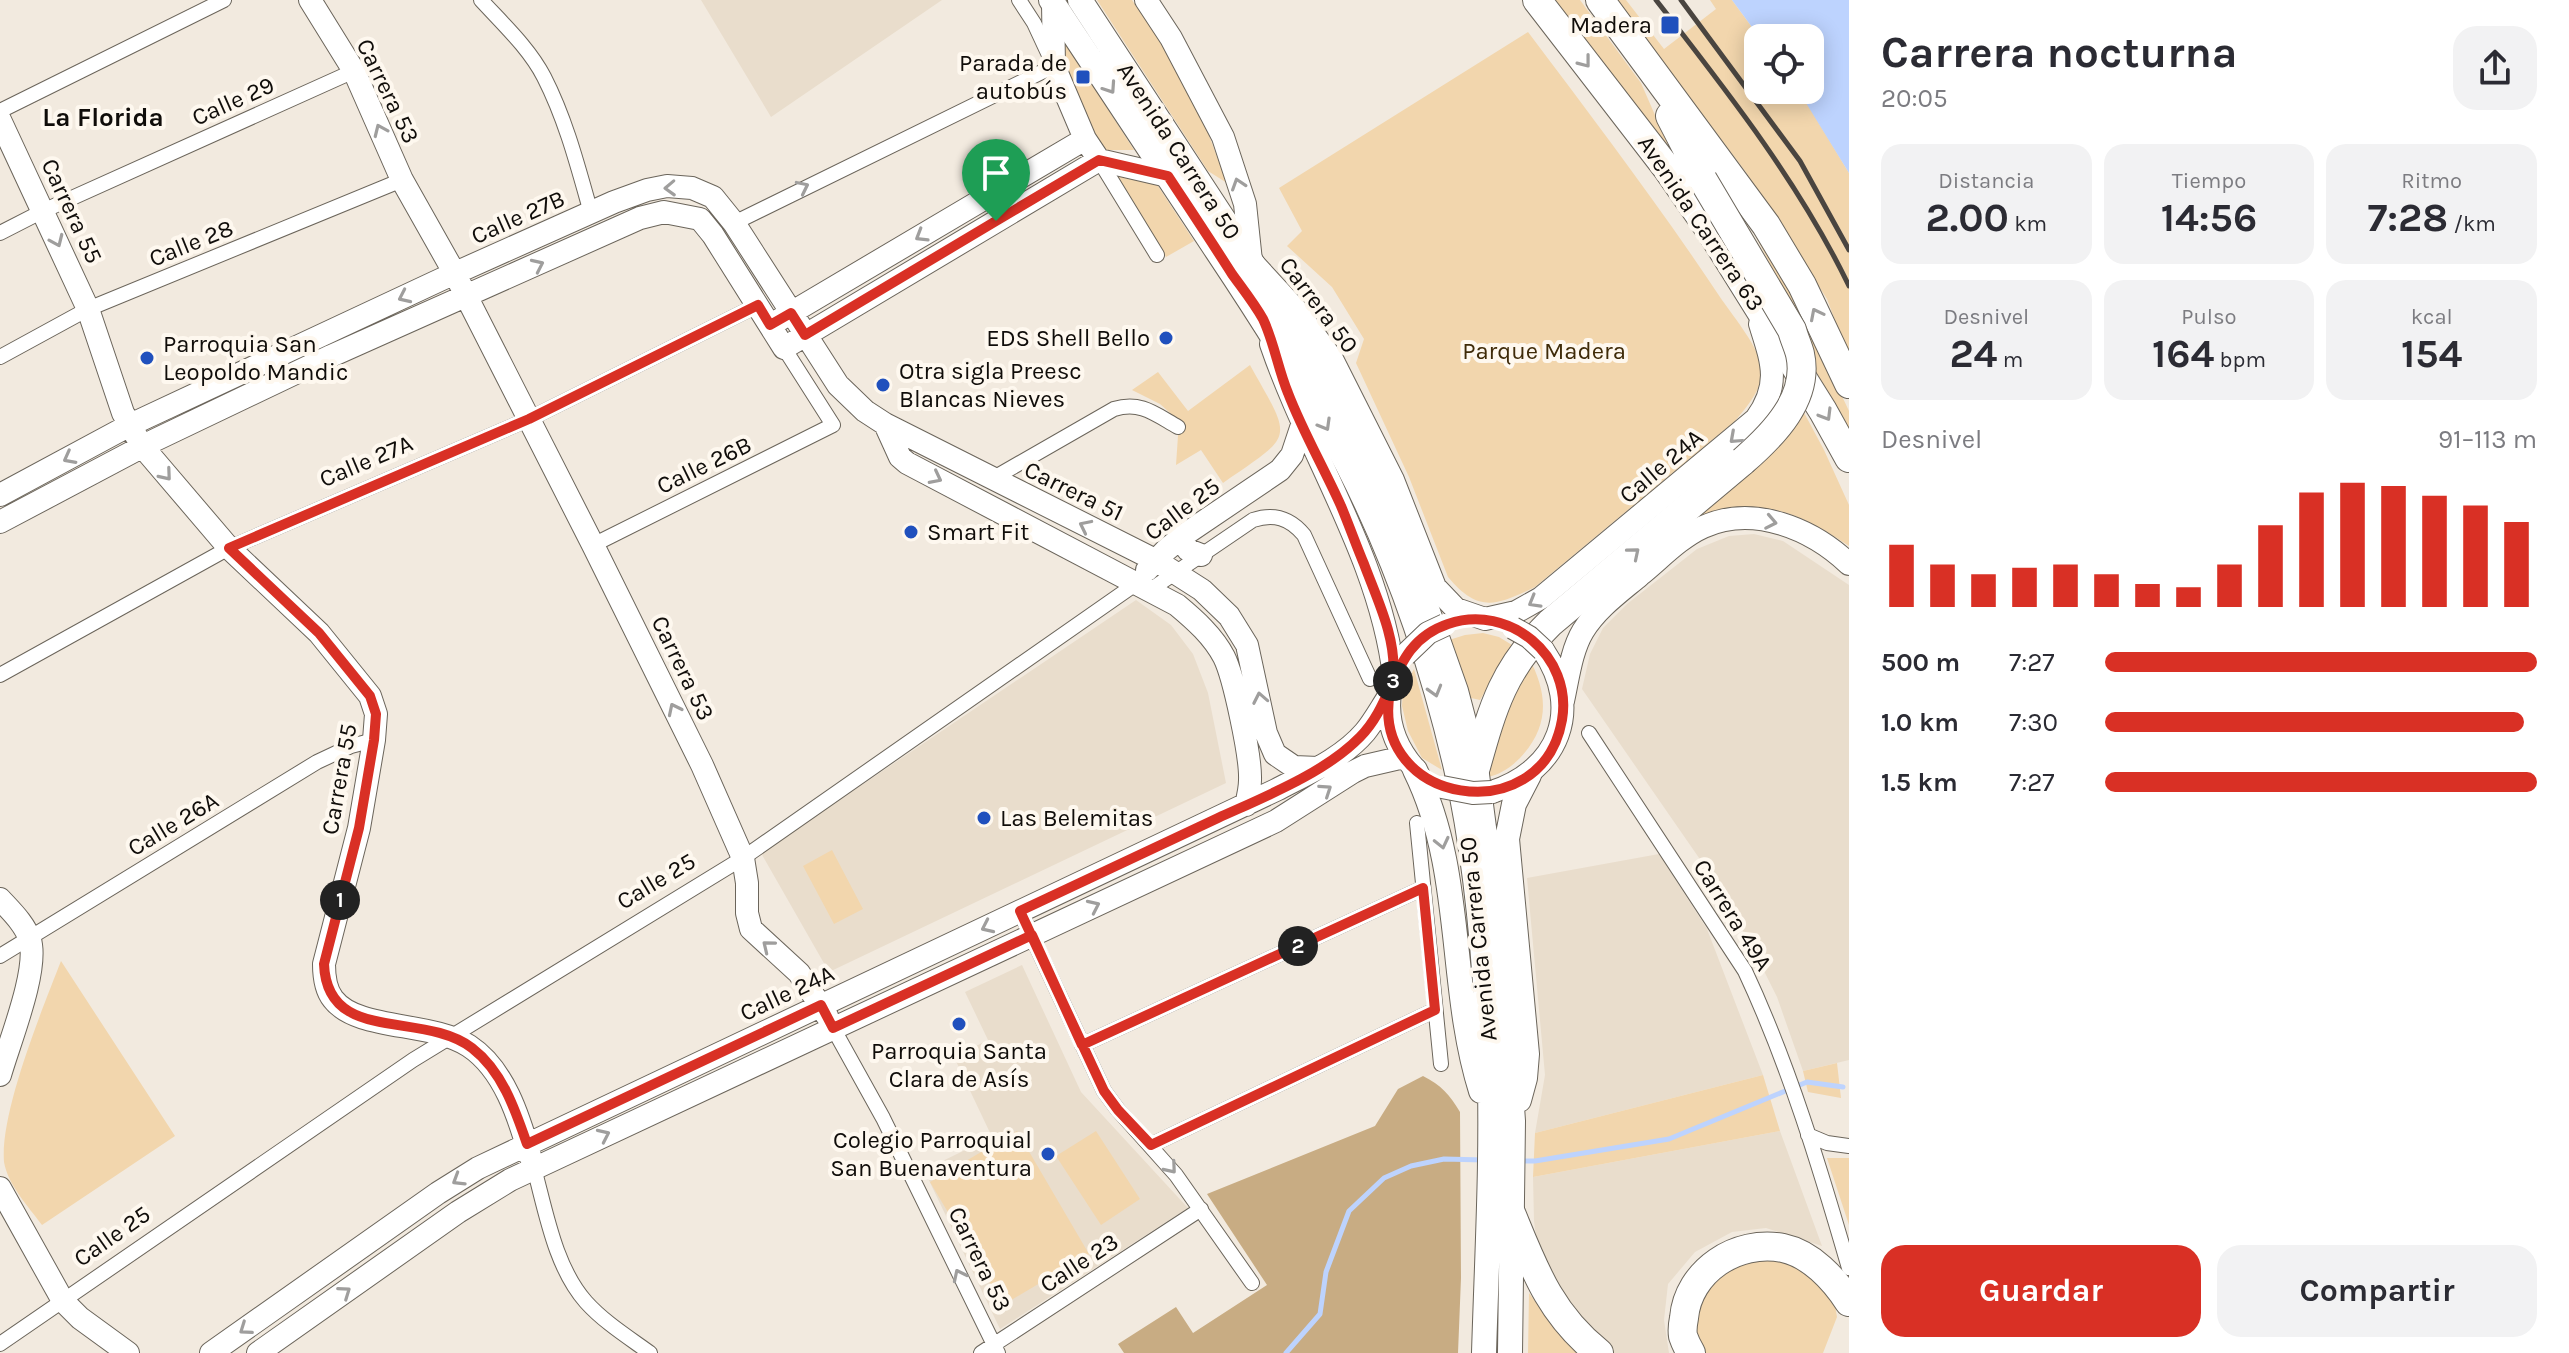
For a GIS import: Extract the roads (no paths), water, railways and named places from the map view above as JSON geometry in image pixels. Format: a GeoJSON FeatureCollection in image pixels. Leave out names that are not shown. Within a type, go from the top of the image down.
{"type":"FeatureCollection","features":[{"type":"Feature","properties":{"kind":"highway","name":"Avenida Carrera 63"},"geometry":{"type":"LineString","coordinates":[[1537,0],[1666,167],[1750,293],[1849,458]]}},
{"type":"Feature","properties":{"kind":"highway","name":"Avenida Carrera 63"},"geometry":{"type":"LineString","coordinates":[[1600,0],[1766,225],[1802,285],[1849,384]]}},
{"type":"Feature","properties":{"kind":"highway"},"geometry":{"type":"LineString","coordinates":[[1476,767],[1503,685],[1525,650],[1550,623],[1774,433],[1791,408],[1801,368],[1800,353],[1792,330],[1703,180],[1633,43]]}},
{"type":"Feature","properties":{"kind":"highway"},"geometry":{"type":"LineString","coordinates":[[1511,1213],[1549,1298],[1579,1337],[1599,1353]]}},
{"type":"Feature","properties":{"kind":"highway"},"geometry":{"type":"LineString","coordinates":[[1691,1353],[1682,1334],[1692,1286],[1710,1267],[1734,1252],[1761,1247],[1784,1248],[1823,1270],[1849,1302]]}},
{"type":"Feature","properties":{"kind":"main road","name":"Carrera 53"},"geometry":{"type":"LineString","coordinates":[[310,0],[354,71],[402,180],[467,297],[702,765],[743,858],[751,929],[799,973],[833,1028]]}},
{"type":"Feature","properties":{"kind":"main road","name":"Avenida Carrera 50"},"geometry":{"type":"LineString","coordinates":[[1080,0],[1251,261],[1341,413],[1384,501],[1447,662],[1476,767],[1502,964],[1502,1121]]}},
{"type":"Feature","properties":{"kind":"main road","name":"Carrera 50"},"geometry":{"type":"LineString","coordinates":[[1146,0],[1171,38],[1223,137],[1245,204],[1251,261],[1297,311],[1332,359],[1393,480],[1435,587],[1456,609],[1485,619]]}},
{"type":"Feature","properties":{"kind":"main road"},"geometry":{"type":"LineString","coordinates":[[1052,2],[1054,66],[1085,139],[1099,160],[1168,176]]}},
{"type":"Feature","properties":{"kind":"main road","name":"Avenida Carrera 50"},"geometry":{"type":"LineString","coordinates":[[1052,2],[1263,320],[1329,432],[1366,505],[1410,614],[1448,737],[1464,809],[1489,1051],[1502,1121]]}},
{"type":"Feature","properties":{"kind":"main road","name":"Carrera 55"},"geometry":{"type":"LineString","coordinates":[[0,120],[88,309],[123,413],[142,446],[229,548],[319,633],[370,696],[376,714],[374,740],[359,828],[324,964],[325,981],[331,998],[345,1010],[363,1018],[419,1027],[451,1036],[470,1046],[492,1069],[517,1112],[534,1168]]}},
{"type":"Feature","properties":{"kind":"main road"},"geometry":{"type":"LineString","coordinates":[[770,325],[1085,139]]}},
{"type":"Feature","properties":{"kind":"main road"},"geometry":{"type":"LineString","coordinates":[[0,522],[142,446],[331,356],[640,218],[664,212],[700,219],[784,348],[1099,160]]}},
{"type":"Feature","properties":{"kind":"main road","name":"Calle 27B"},"geometry":{"type":"LineString","coordinates":[[0,495],[130,425],[455,274],[647,190],[667,186],[692,188],[713,197],[734,223]]}},
{"type":"Feature","properties":{"kind":"main road","name":"Carrera 51"},"geometry":{"type":"LineString","coordinates":[[734,223],[838,385],[865,411],[992,479],[1155,560],[1215,602],[1240,631],[1253,664],[1266,733],[1275,754],[1294,767],[1318,768]]}},
{"type":"Feature","properties":{"kind":"main road","name":"Calle 24A"},"geometry":{"type":"LineString","coordinates":[[1485,619],[1516,612],[1554,590],[1756,419],[1770,393],[1773,371],[1750,293]]}},
{"type":"Feature","properties":{"kind":"main road"},"geometry":{"type":"LineString","coordinates":[[1263,320],[1288,393],[1342,508],[1378,601],[1390,646],[1391,730],[1431,805],[1444,848],[1467,1039],[1502,1121],[1500,1184],[1484,1353]]}},
{"type":"Feature","properties":{"kind":"main road","name":"Carrera 51"},"geometry":{"type":"LineString","coordinates":[[885,424],[900,457],[907,463],[1144,586],[1177,605],[1197,622],[1224,656],[1231,675],[1250,768],[1246,805]]}},
{"type":"Feature","properties":{"kind":"main road","name":"Calle 25"},"geometry":{"type":"LineString","coordinates":[[1144,586],[1155,560],[1184,535],[1280,470],[1296,447],[1302,425]]}},
{"type":"Feature","properties":{"kind":"main road"},"geometry":{"type":"LineString","coordinates":[[258,1353],[458,1212],[510,1180],[1276,821],[1365,766],[1410,763],[1442,787],[1473,793],[1492,792],[1512,785],[1541,763],[1555,742],[1576,647],[1595,615],[1686,537],[1705,526],[1750,519],[1772,521],[1817,538],[1849,564]]}},
{"type":"Feature","properties":{"kind":"main road"},"geometry":{"type":"LineString","coordinates":[[1184,535],[1188,550],[1201,555]]}},
{"type":"Feature","properties":{"kind":"main road"},"geometry":{"type":"LineString","coordinates":[[1391,686],[1405,655],[1428,633],[1464,620],[1485,619],[1513,628],[1543,650],[1559,679],[1563,701]]}},
{"type":"Feature","properties":{"kind":"main road","name":"Calle 24A"},"geometry":{"type":"LineString","coordinates":[[211,1353],[478,1168],[1246,805],[1318,768],[1346,750],[1364,733],[1391,686]]}},
{"type":"Feature","properties":{"kind":"main road"},"geometry":{"type":"LineString","coordinates":[[1502,1121],[1525,1078],[1527,1054],[1507,839],[1514,804],[1529,775]]}},
{"type":"Feature","properties":{"kind":"main road"},"geometry":{"type":"LineString","coordinates":[[0,899],[25,929],[32,949],[30,972],[0,1075]]}},
{"type":"Feature","properties":{"kind":"main road"},"geometry":{"type":"LineString","coordinates":[[1500,1184],[1511,1213],[1510,1353]]}},
{"type":"Feature","properties":{"kind":"main road"},"geometry":{"type":"LineString","coordinates":[[0,1188],[63,1301],[80,1318],[128,1353]]}},
{"type":"Feature","properties":{"kind":"street"},"geometry":{"type":"LineString","coordinates":[[0,111],[224,0]]}},
{"type":"Feature","properties":{"kind":"street"},"geometry":{"type":"LineString","coordinates":[[481,0],[525,49],[544,76],[564,122],[591,213]]}},
{"type":"Feature","properties":{"kind":"street"},"geometry":{"type":"LineString","coordinates":[[734,223],[1054,66],[1034,23],[1019,0]]}},
{"type":"Feature","properties":{"kind":"street","name":"Calle 29"},"geometry":{"type":"LineString","coordinates":[[0,233],[354,71]]}},
{"type":"Feature","properties":{"kind":"street"},"geometry":{"type":"LineString","coordinates":[[1099,160],[1157,255]]}},
{"type":"Feature","properties":{"kind":"street","name":"Calle 28"},"geometry":{"type":"LineString","coordinates":[[0,357],[88,309],[402,180]]}},
{"type":"Feature","properties":{"kind":"street","name":"Calle 27A"},"geometry":{"type":"LineString","coordinates":[[0,675],[229,548],[529,419],[758,305]]}},
{"type":"Feature","properties":{"kind":"street","name":"Calle 26B"},"geometry":{"type":"LineString","coordinates":[[593,545],[833,425],[784,348]]}},
{"type":"Feature","properties":{"kind":"street"},"geometry":{"type":"LineString","coordinates":[[992,479],[1114,409],[1140,406],[1178,427]]}},
{"type":"Feature","properties":{"kind":"street","name":"Calle 25"},"geometry":{"type":"LineString","coordinates":[[0,1344],[451,1036],[743,858],[1144,586],[1175,572],[1253,520],[1271,516],[1284,518],[1304,535],[1370,679]]}},
{"type":"Feature","properties":{"kind":"street","name":"Carrera 49A"},"geometry":{"type":"LineString","coordinates":[[1589,733],[1745,971],[1808,1135],[1849,1268]]}},
{"type":"Feature","properties":{"kind":"street","name":"Calle 26A"},"geometry":{"type":"LineString","coordinates":[[0,956],[317,762],[351,746],[374,740]]}},
{"type":"Feature","properties":{"kind":"street"},"geometry":{"type":"LineString","coordinates":[[1417,823],[1441,1064]]}},
{"type":"Feature","properties":{"kind":"street"},"geometry":{"type":"LineString","coordinates":[[1082,1045],[1423,888]]}},
{"type":"Feature","properties":{"kind":"street"},"geometry":{"type":"LineString","coordinates":[[1020,911],[1110,1101],[1151,1145],[1201,1209],[1252,1283]]}},
{"type":"Feature","properties":{"kind":"street"},"geometry":{"type":"LineString","coordinates":[[1151,1145],[1435,1010]]}},
{"type":"Feature","properties":{"kind":"street","name":"Carrera 53"},"geometry":{"type":"LineString","coordinates":[[833,1028],[883,1118],[991,1350]]}},
{"type":"Feature","properties":{"kind":"street"},"geometry":{"type":"LineString","coordinates":[[1808,1135],[1827,1143],[1849,1146]]}},
{"type":"Feature","properties":{"kind":"street","name":"Carrera 55"},"geometry":{"type":"LineString","coordinates":[[534,1168],[562,1263],[576,1289],[600,1316],[650,1353]]}},
{"type":"Feature","properties":{"kind":"street","name":"Calle 23"},"geometry":{"type":"LineString","coordinates":[[991,1350],[1201,1209]]}},
{"type":"Feature","properties":{"kind":"water"},"geometry":{"type":"Polygon","coordinates":[[[1732,0],[1849,0],[1849,173],[1807,104],[1824,104],[1824,24],[1750,24],[1732,0]]]}},
{"type":"Feature","properties":{"kind":"waterway"},"geometry":{"type":"LineString","coordinates":[[1518,1161],[1535,1161],[1669,1139],[1807,1082],[1843,1087]]}},
{"type":"Feature","properties":{"kind":"waterway"},"geometry":{"type":"LineString","coordinates":[[1286,1353],[1320,1314],[1326,1272],[1349,1211],[1384,1178],[1411,1166],[1444,1159],[1484,1160]]}},
{"type":"Feature","properties":{"kind":"railway"},"geometry":{"type":"LineString","coordinates":[[1656,0],[1735,103],[1784,174],[1808,210],[1849,286]]}},
{"type":"Feature","properties":{"kind":"railway"},"geometry":{"type":"LineString","coordinates":[[1681,0],[1800,161],[1849,250]]}},
{"type":"Feature","properties":{"kind":"place","name":"Madera"},"geometry":{"type":"Point","coordinates":[1670,25]}},
{"type":"Feature","properties":{"kind":"place","name":"Parada de autobús"},"geometry":{"type":"Point","coordinates":[1083,77]}},
{"type":"Feature","properties":{"kind":"place","name":"EDS Shell Bello"},"geometry":{"type":"Point","coordinates":[1166,338]}},
{"type":"Feature","properties":{"kind":"place","name":"Parroquia San Leopoldo Mandic"},"geometry":{"type":"Point","coordinates":[147,358]}},
{"type":"Feature","properties":{"kind":"place","name":"Otra sigla Preesc Blancas Nieves"},"geometry":{"type":"Point","coordinates":[883,385]}},
{"type":"Feature","properties":{"kind":"place","name":"Smart Fit"},"geometry":{"type":"Point","coordinates":[911,532]}},
{"type":"Feature","properties":{"kind":"place","name":"Las Belemitas"},"geometry":{"type":"Point","coordinates":[984,818]}},
{"type":"Feature","properties":{"kind":"place","name":"Parroquia Santa Clara de Asís"},"geometry":{"type":"Point","coordinates":[959,1024]}},
{"type":"Feature","properties":{"kind":"place","name":"Colegio Parroquial San Buenaventura"},"geometry":{"type":"Point","coordinates":[1048,1154]}},
{"type":"Feature","properties":{"kind":"district","name":"La Florida"},"geometry":{"type":"Point","coordinates":[103,117]}},
{"type":"Feature","properties":{"kind":"park label","name":"Parque Madera"},"geometry":{"type":"Point","coordinates":[1544,351]}}]}
